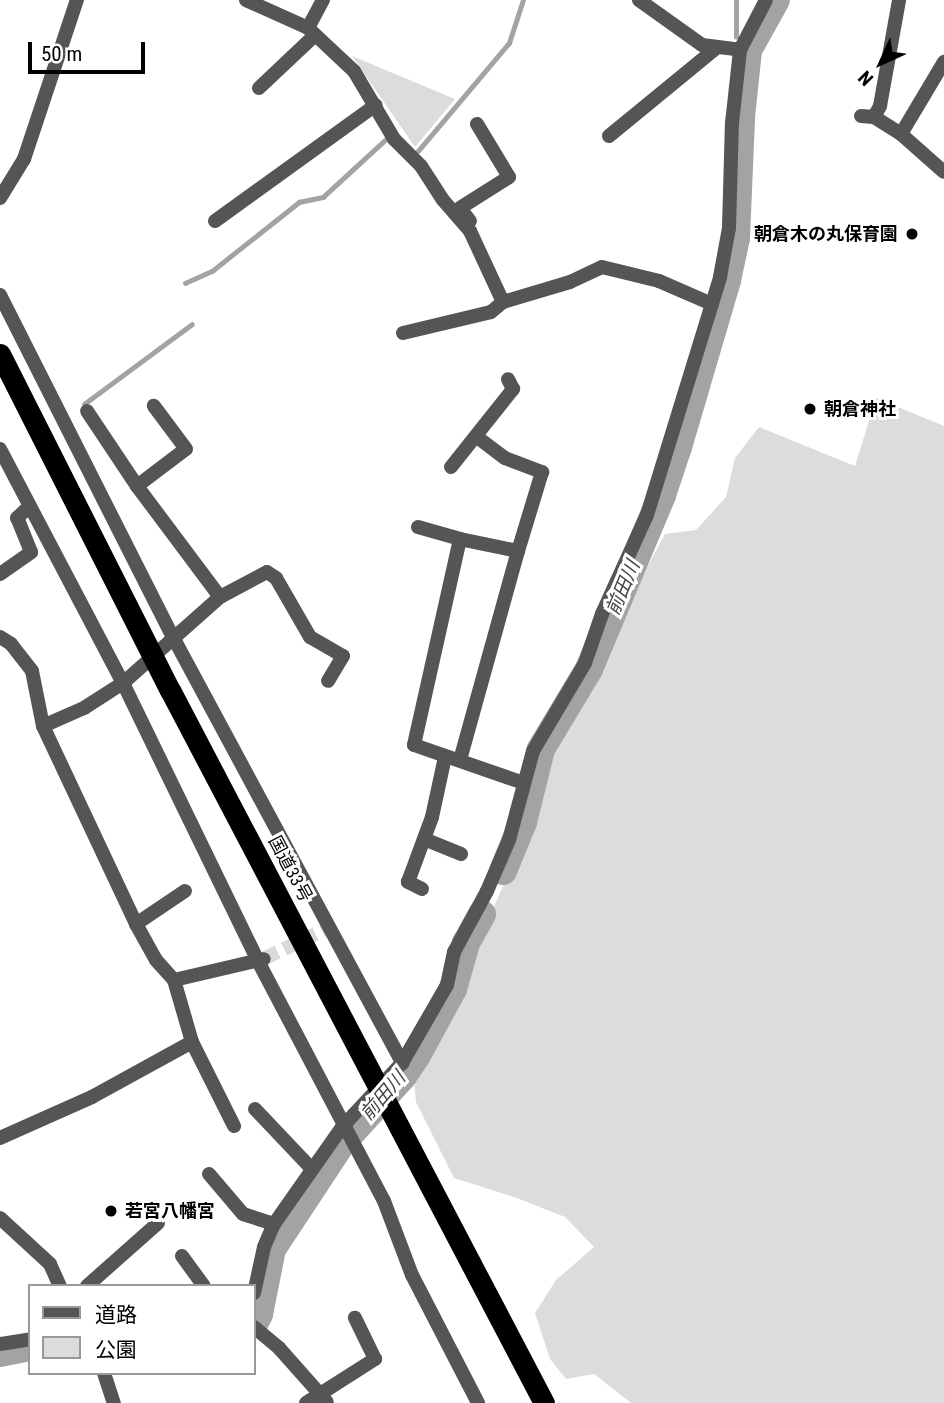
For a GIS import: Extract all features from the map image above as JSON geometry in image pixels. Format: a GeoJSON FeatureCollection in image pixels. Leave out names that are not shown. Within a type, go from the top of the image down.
{"type":"FeatureCollection","features":[{"type":"Feature","properties":{"kind":"highway","name":"国道33号"},"geometry":{"type":"LineString","coordinates":[[0,354],[153,656],[544,1403]]}},
{"type":"Feature","properties":{"kind":"street"},"geometry":{"type":"LineString","coordinates":[[0,198],[24,159],[77,0]]}},
{"type":"Feature","properties":{"kind":"street"},"geometry":{"type":"LineString","coordinates":[[246,0],[311,32],[354,71],[394,139],[421,166],[443,200],[470,231],[507,301]]}},
{"type":"Feature","properties":{"kind":"street"},"geometry":{"type":"LineString","coordinates":[[259,88],[311,32],[323,0]]}},
{"type":"Feature","properties":{"kind":"street"},"geometry":{"type":"LineString","coordinates":[[639,0],[702,46],[740,50]]}},
{"type":"Feature","properties":{"kind":"street"},"geometry":{"type":"LineString","coordinates":[[899,0],[882,93],[867,116],[901,134],[944,172]]}},
{"type":"Feature","properties":{"kind":"street"},"geometry":{"type":"LineString","coordinates":[[256,1284],[264,1247],[274,1224],[343,1126],[402,1063],[447,985],[454,953],[487,891],[509,840],[538,741],[585,663],[602,614],[647,515],[712,304],[729,228],[732,123],[740,50],[762,1]]}},
{"type":"Feature","properties":{"kind":"street"},"geometry":{"type":"LineString","coordinates":[[609,136],[715,49]]}},
{"type":"Feature","properties":{"kind":"street"},"geometry":{"type":"LineString","coordinates":[[901,134],[944,62]]}},
{"type":"Feature","properties":{"kind":"street"},"geometry":{"type":"LineString","coordinates":[[215,221],[376,105]]}},
{"type":"Feature","properties":{"kind":"street"},"geometry":{"type":"LineString","coordinates":[[477,124],[509,177],[460,208],[478,229],[507,301]]}},
{"type":"Feature","properties":{"kind":"street"},"geometry":{"type":"LineString","coordinates":[[403,333],[491,312],[507,301],[570,282],[602,267],[659,281],[712,304]]}},
{"type":"Feature","properties":{"kind":"street"},"geometry":{"type":"LineString","coordinates":[[0,295],[173,637],[327,929],[402,1063]]}},
{"type":"Feature","properties":{"kind":"street"},"geometry":{"type":"LineString","coordinates":[[451,467],[513,389],[508,379]]}},
{"type":"Feature","properties":{"kind":"street"},"geometry":{"type":"LineString","coordinates":[[137,486],[186,449],[154,406]]}},
{"type":"Feature","properties":{"kind":"street"},"geometry":{"type":"LineString","coordinates":[[87,411],[137,486],[220,597]]}},
{"type":"Feature","properties":{"kind":"street"},"geometry":{"type":"LineString","coordinates":[[422,889],[408,882],[452,758],[542,472],[505,458],[477,437]]}},
{"type":"Feature","properties":{"kind":"street"},"geometry":{"type":"LineString","coordinates":[[0,449],[123,683],[343,1126],[384,1201],[412,1275],[478,1403]]}},
{"type":"Feature","properties":{"kind":"street"},"geometry":{"type":"LineString","coordinates":[[0,573],[31,552],[17,517],[29,507]]}},
{"type":"Feature","properties":{"kind":"street"},"geometry":{"type":"LineString","coordinates":[[418,527],[518,551]]}},
{"type":"Feature","properties":{"kind":"street"},"geometry":{"type":"LineString","coordinates":[[460,539],[414,745],[524,783]]}},
{"type":"Feature","properties":{"kind":"street"},"geometry":{"type":"LineString","coordinates":[[43,726],[84,708],[123,683],[220,597],[268,572],[276,578],[310,637],[343,656],[328,681]]}},
{"type":"Feature","properties":{"kind":"street"},"geometry":{"type":"LineString","coordinates":[[0,637],[11,644],[32,671],[43,726],[136,924],[156,960],[174,981],[192,1042],[234,1126]]}},
{"type":"Feature","properties":{"kind":"street"},"geometry":{"type":"LineString","coordinates":[[424,839],[461,855]]}},
{"type":"Feature","properties":{"kind":"street"},"geometry":{"type":"LineString","coordinates":[[136,924],[185,891]]}},
{"type":"Feature","properties":{"kind":"street"},"geometry":{"type":"LineString","coordinates":[[174,981],[261,960]]}},
{"type":"Feature","properties":{"kind":"street"},"geometry":{"type":"LineString","coordinates":[[0,1138],[92,1097],[192,1042]]}},
{"type":"Feature","properties":{"kind":"street"},"geometry":{"type":"LineString","coordinates":[[255,1109],[312,1169]]}},
{"type":"Feature","properties":{"kind":"street"},"geometry":{"type":"LineString","coordinates":[[209,1174],[243,1213],[274,1224]]}},
{"type":"Feature","properties":{"kind":"street"},"geometry":{"type":"LineString","coordinates":[[0,1218],[50,1264],[59,1284]]}},
{"type":"Feature","properties":{"kind":"street"},"geometry":{"type":"LineString","coordinates":[[89,1284],[159,1223]]}},
{"type":"Feature","properties":{"kind":"street"},"geometry":{"type":"LineString","coordinates":[[182,1256],[203,1284]]}},
{"type":"Feature","properties":{"kind":"street"},"geometry":{"type":"LineString","coordinates":[[306,1403],[326,1399],[375,1359],[355,1318]]}},
{"type":"Feature","properties":{"kind":"street"},"geometry":{"type":"LineString","coordinates":[[256,1329],[326,1399]]}},
{"type":"Feature","properties":{"kind":"street"},"geometry":{"type":"LineString","coordinates":[[0,1344],[28,1339]]}},
{"type":"Feature","properties":{"kind":"street"},"geometry":{"type":"LineString","coordinates":[[105,1375],[114,1403]]}},
{"type":"Feature","properties":{"kind":"green space"},"geometry":{"type":"Polygon","coordinates":[[[352,56],[455,99],[415,147],[352,56]]]}},
{"type":"Feature","properties":{"kind":"green space"},"geometry":{"type":"Polygon","coordinates":[[[876,398],[944,426],[944,1403],[631,1403],[594,1374],[566,1379],[550,1359],[535,1313],[556,1280],[594,1247],[565,1217],[454,1178],[416,1102],[414,1080],[456,989],[467,948],[487,922],[529,828],[536,787],[577,697],[665,534],[696,530],[726,497],[735,458],[759,427],[855,466],[876,398]]]}},
{"type":"Feature","properties":{"kind":"waterway"},"geometry":{"type":"LineString","coordinates":[[418,151],[509,43],[523,0]]}},
{"type":"Feature","properties":{"kind":"waterway"},"geometry":{"type":"LineString","coordinates":[[736,0],[736,37]]}},
{"type":"Feature","properties":{"kind":"waterway","name":"前田川"},"geometry":{"type":"LineString","coordinates":[[503,871],[523,822],[541,749],[589,669],[662,495],[678,447],[727,280],[736,238],[741,117],[748,50],[776,0]]}},
{"type":"Feature","properties":{"kind":"waterway"},"geometry":{"type":"LineString","coordinates":[[185,283],[212,271],[299,202],[323,197],[386,139]]}},
{"type":"Feature","properties":{"kind":"waterway"},"geometry":{"type":"LineString","coordinates":[[84,404],[192,324]]}},
{"type":"Feature","properties":{"kind":"waterway","name":"前田川"},"geometry":{"type":"LineString","coordinates":[[353,1131],[403,1076],[417,1055],[453,989],[466,943],[482,914]]}},
{"type":"Feature","properties":{"kind":"waterway","name":"前田川"},"geometry":{"type":"LineString","coordinates":[[256,1320],[272,1249],[340,1146]]}},
{"type":"Feature","properties":{"kind":"waterway","name":"前田川"},"geometry":{"type":"LineString","coordinates":[[0,1353],[28,1347]]}},
{"type":"Feature","properties":{"kind":"tunnel"},"geometry":{"type":"LineString","coordinates":[[265,958],[324,930]]}},
{"type":"Feature","properties":{"kind":"place","name":"朝倉木の丸保育園"},"geometry":{"type":"Point","coordinates":[912,234]}},
{"type":"Feature","properties":{"kind":"place","name":"朝倉神社"},"geometry":{"type":"Point","coordinates":[810,409]}},
{"type":"Feature","properties":{"kind":"place","name":"若宮八幡宮"},"geometry":{"type":"Point","coordinates":[111,1211]}}]}
